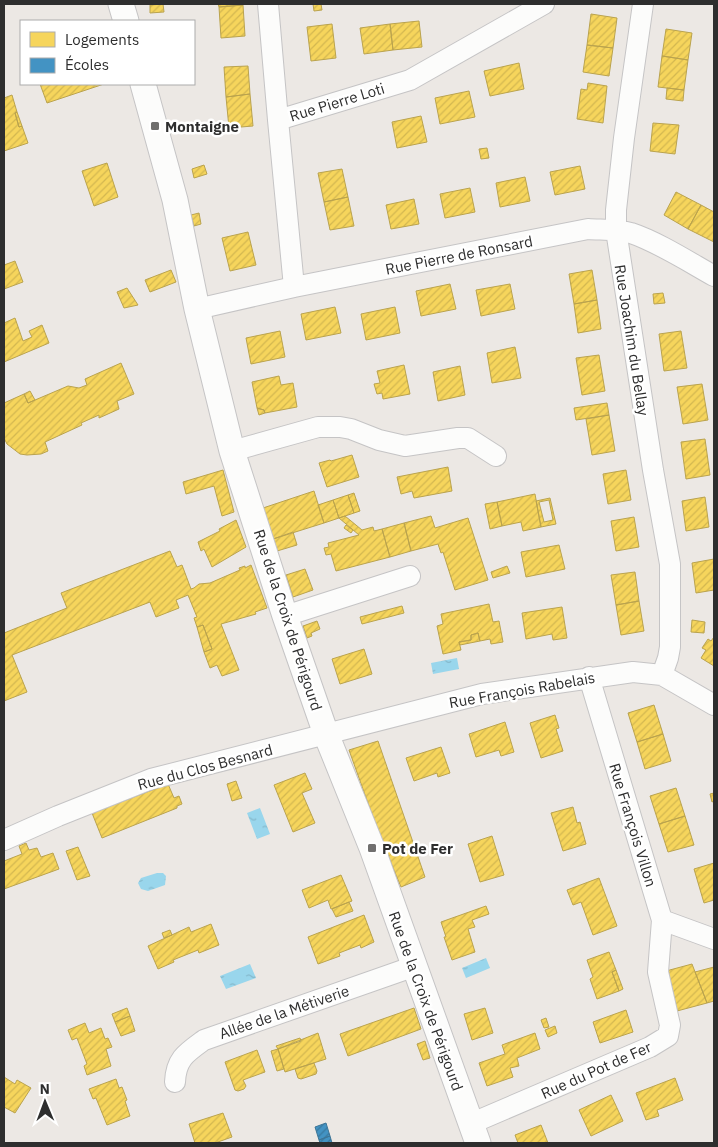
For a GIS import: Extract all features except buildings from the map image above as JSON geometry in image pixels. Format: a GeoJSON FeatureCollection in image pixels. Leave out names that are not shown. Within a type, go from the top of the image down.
{"type":"FeatureCollection","features":[{"type":"Feature","properties":{"kind":"street"},"geometry":{"type":"LineString","coordinates":[[121,4],[126,20]]}},
{"type":"Feature","properties":{"kind":"street"},"geometry":{"type":"LineString","coordinates":[[268,4],[278,120]]}},
{"type":"Feature","properties":{"kind":"street","name":"Rue Pierre Loti"},"geometry":{"type":"LineString","coordinates":[[294,288],[278,120],[410,80],[544,4]]}},
{"type":"Feature","properties":{"kind":"street","name":"Rue Joachim du Bellay"},"geometry":{"type":"LineString","coordinates":[[643,4],[624,138],[616,210],[616,230],[653,470],[670,564],[670,647],[662,675]]}},
{"type":"Feature","properties":{"kind":"street","name":"Rue de la Croix de Périgourd"},"geometry":{"type":"LineString","coordinates":[[143,85],[175,200],[197,309],[232,451],[285,616],[326,734],[372,848],[474,1134]]}},
{"type":"Feature","properties":{"kind":"street","name":"Rue Pierre de Ronsard"},"geometry":{"type":"LineString","coordinates":[[197,309],[588,229],[616,230],[631,233],[648,240],[714,276]]}},
{"type":"Feature","properties":{"kind":"street"},"geometry":{"type":"LineString","coordinates":[[232,451],[318,427],[329,426],[351,429],[379,440],[405,446],[468,438],[496,456]]}},
{"type":"Feature","properties":{"kind":"street"},"geometry":{"type":"LineString","coordinates":[[285,616],[410,576]]}},
{"type":"Feature","properties":{"kind":"street","name":"Rue François Rabelais"},"geometry":{"type":"LineString","coordinates":[[326,734],[482,694],[633,672],[662,675],[714,706]]}},
{"type":"Feature","properties":{"kind":"street","name":"Rue François Villon"},"geometry":{"type":"LineString","coordinates":[[589,677],[662,920]]}},
{"type":"Feature","properties":{"kind":"street","name":"Rue du Clos Besnard"},"geometry":{"type":"LineString","coordinates":[[4,840],[151,779],[326,734]]}},
{"type":"Feature","properties":{"kind":"street"},"geometry":{"type":"LineString","coordinates":[[662,920],[714,939]]}},
{"type":"Feature","properties":{"kind":"street","name":"Rue du Pot de Fer"},"geometry":{"type":"LineString","coordinates":[[474,1134],[650,1047],[668,1036],[670,1025],[658,972],[662,920]]}},
{"type":"Feature","properties":{"kind":"street","name":"Allée de la Métiverie"},"geometry":{"type":"LineString","coordinates":[[175,1082],[176,1068],[191,1049],[204,1040],[415,966]]}},
{"type":"Feature","properties":{"kind":"water"},"geometry":{"type":"Polygon","coordinates":[[[457,658],[459,669],[433,674],[431,663],[457,658]]]}},
{"type":"Feature","properties":{"kind":"water"},"geometry":{"type":"Polygon","coordinates":[[[260,808],[270,834],[257,839],[247,813],[260,808]]]}},
{"type":"Feature","properties":{"kind":"water"},"geometry":{"type":"Polygon","coordinates":[[[163,873],[166,876],[165,885],[148,891],[141,889],[138,883],[141,878],[163,873]]]}},
{"type":"Feature","properties":{"kind":"water"},"geometry":{"type":"Polygon","coordinates":[[[486,958],[490,968],[466,978],[462,968],[486,958]]]}},
{"type":"Feature","properties":{"kind":"water"},"geometry":{"type":"Polygon","coordinates":[[[250,964],[256,978],[226,989],[220,976],[250,964]]]}},
{"type":"Feature","properties":{"kind":"place","name":"Montaigne"},"geometry":{"type":"Point","coordinates":[155,126]}},
{"type":"Feature","properties":{"kind":"place","name":"Pot de Fer"},"geometry":{"type":"Point","coordinates":[372,848]}}]}
